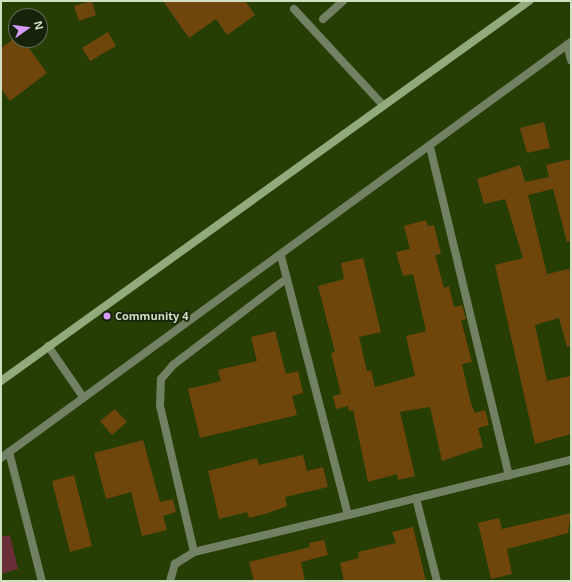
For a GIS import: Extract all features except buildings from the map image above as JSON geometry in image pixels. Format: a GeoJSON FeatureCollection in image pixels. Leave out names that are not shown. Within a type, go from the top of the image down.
{"type":"FeatureCollection","features":[{"type":"Feature","properties":{"kind":"main road"},"geometry":{"type":"LineString","coordinates":[[1,381],[529,1]]}},
{"type":"Feature","properties":{"kind":"street"},"geometry":{"type":"LineString","coordinates":[[323,19],[343,1]]}},
{"type":"Feature","properties":{"kind":"street"},"geometry":{"type":"LineString","coordinates":[[294,9],[383,105]]}},
{"type":"Feature","properties":{"kind":"street"},"geometry":{"type":"LineString","coordinates":[[1,458],[83,397],[430,147],[569,44],[571,60]]}},
{"type":"Feature","properties":{"kind":"street"},"geometry":{"type":"LineString","coordinates":[[430,147],[508,476]]}},
{"type":"Feature","properties":{"kind":"street"},"geometry":{"type":"LineString","coordinates":[[281,255],[348,515]]}},
{"type":"Feature","properties":{"kind":"street"},"geometry":{"type":"LineString","coordinates":[[194,552],[160,406],[161,379],[173,365],[287,278]]}},
{"type":"Feature","properties":{"kind":"street"},"geometry":{"type":"LineString","coordinates":[[48,346],[83,397]]}},
{"type":"Feature","properties":{"kind":"street"},"geometry":{"type":"LineString","coordinates":[[9,452],[42,581]]}},
{"type":"Feature","properties":{"kind":"street"},"geometry":{"type":"LineString","coordinates":[[170,581],[175,564],[194,552],[571,460]]}},
{"type":"Feature","properties":{"kind":"street"},"geometry":{"type":"LineString","coordinates":[[416,498],[437,581]]}},
{"type":"Feature","properties":{"kind":"shaded area"},"geometry":{"type":"Polygon","coordinates":[[[10,535],[18,569],[1,574],[1,537],[10,535]]]}},
{"type":"Feature","properties":{"kind":"place","name":"Community 4"},"geometry":{"type":"Point","coordinates":[107,316]}}]}
